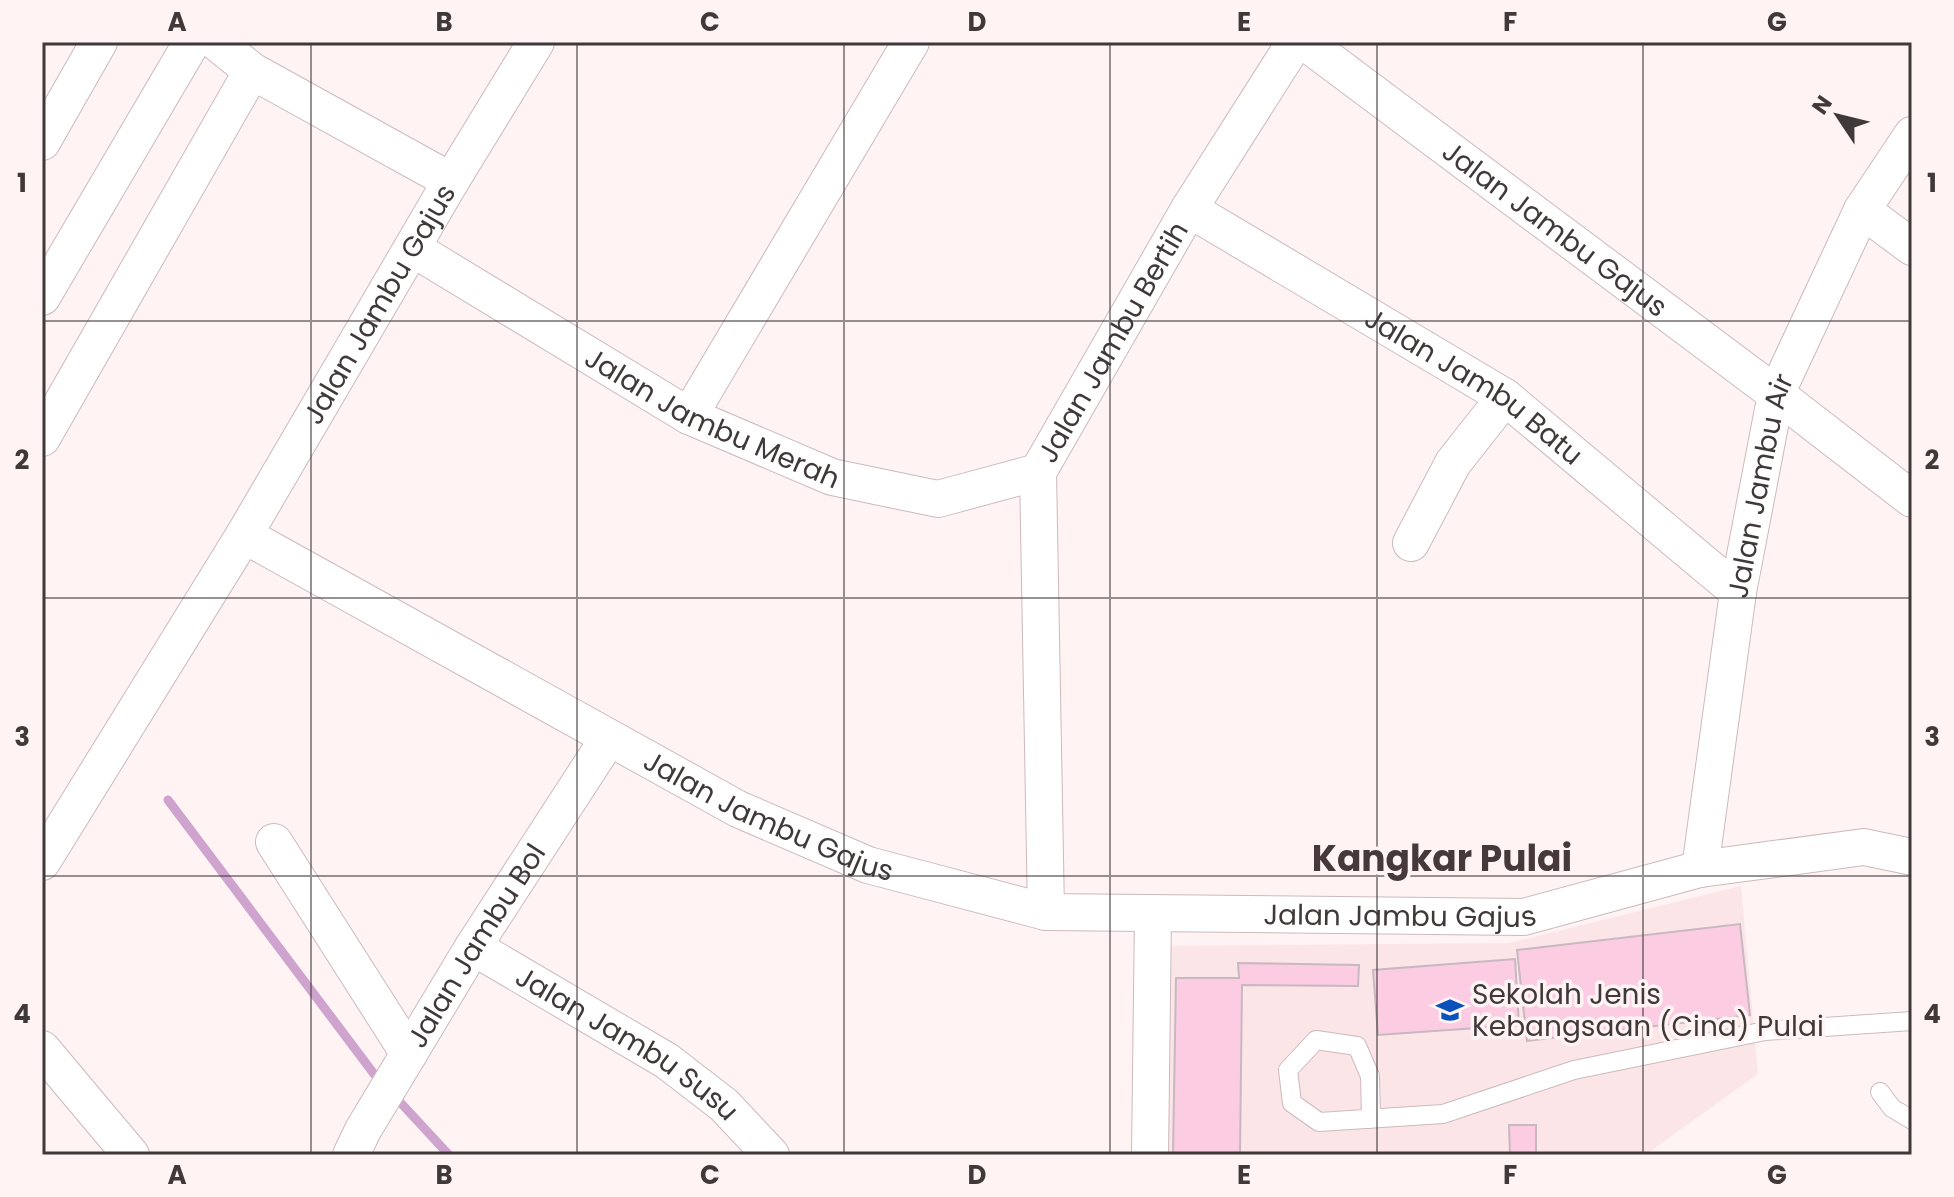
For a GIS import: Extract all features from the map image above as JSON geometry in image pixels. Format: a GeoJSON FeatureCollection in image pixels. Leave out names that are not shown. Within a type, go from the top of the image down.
{"type":"FeatureCollection","features":[{"type":"Feature","properties":{"kind":"street"},"geometry":{"type":"LineString","coordinates":[[42,142],[99,42]]}},
{"type":"Feature","properties":{"kind":"street"},"geometry":{"type":"LineString","coordinates":[[42,297],[192,42]]}},
{"type":"Feature","properties":{"kind":"street"},"geometry":{"type":"LineString","coordinates":[[216,42],[252,71],[451,181]]}},
{"type":"Feature","properties":{"kind":"street","name":"Jalan Jambu Gajus"},"geometry":{"type":"LineString","coordinates":[[536,42],[244,535],[738,809],[868,865],[1046,912],[1524,917],[1700,869],[1864,847],[1912,857]]}},
{"type":"Feature","properties":{"kind":"street"},"geometry":{"type":"LineString","coordinates":[[689,416],[911,42]]}},
{"type":"Feature","properties":{"kind":"street","name":"Jalan Jambu Bertih"},"geometry":{"type":"LineString","coordinates":[[1046,912],[1038,472],[1189,209],[1295,42]]}},
{"type":"Feature","properties":{"kind":"street","name":"Jalan Jambu Gajus"},"geometry":{"type":"LineString","coordinates":[[1305,42],[1912,499]]}},
{"type":"Feature","properties":{"kind":"street"},"geometry":{"type":"LineString","coordinates":[[42,438],[252,71]]}},
{"type":"Feature","properties":{"kind":"street","name":"Jalan Jambu Air"},"geometry":{"type":"LineString","coordinates":[[1700,869],[1738,592],[1776,394],[1862,210],[1912,135]]}},
{"type":"Feature","properties":{"kind":"street","name":"Jalan Jambu Batu"},"geometry":{"type":"LineString","coordinates":[[1189,209],[1505,397],[1738,592]]}},
{"type":"Feature","properties":{"kind":"street"},"geometry":{"type":"LineString","coordinates":[[1862,210],[1912,247]]}},
{"type":"Feature","properties":{"kind":"street","name":"Jalan Jambu Merah"},"geometry":{"type":"LineString","coordinates":[[412,248],[689,416],[832,477],[938,499],[1038,472]]}},
{"type":"Feature","properties":{"kind":"street"},"geometry":{"type":"LineString","coordinates":[[1411,543],[1453,463],[1505,397]]}},
{"type":"Feature","properties":{"kind":"street"},"geometry":{"type":"LineString","coordinates":[[42,862],[244,535]]}},
{"type":"Feature","properties":{"kind":"street","name":"Jalan Jambu Bol"},"geometry":{"type":"LineString","coordinates":[[351,1155],[473,947],[608,739]]}},
{"type":"Feature","properties":{"kind":"street"},"geometry":{"type":"LineString","coordinates":[[274,842],[409,1054]]}},
{"type":"Feature","properties":{"kind":"street"},"geometry":{"type":"LineString","coordinates":[[1150,1155],[1153,913]]}},
{"type":"Feature","properties":{"kind":"street","name":"Jalan Jambu Susu"},"geometry":{"type":"LineString","coordinates":[[473,947],[667,1061],[724,1105],[771,1155]]}},
{"type":"Feature","properties":{"kind":"street"},"geometry":{"type":"LineString","coordinates":[[42,1049],[131,1155]]}},
{"type":"Feature","properties":{"kind":"lane"},"geometry":{"type":"LineString","coordinates":[[1371,1119],[1370,1076],[1357,1046],[1316,1040],[1288,1070],[1292,1103],[1319,1122],[1371,1119],[1443,1114],[1574,1070],[1765,1031],[1912,1021]]}},
{"type":"Feature","properties":{"kind":"lane"},"geometry":{"type":"LineString","coordinates":[[1880,1092],[1892,1108],[1912,1120]]}},
{"type":"Feature","properties":{"kind":"shaded area","name":"Sekolah Jenis Kebangsaan (Cina) Pulai"},"geometry":{"type":"Polygon","coordinates":[[[1741,886],[1758,1074],[1645,1155],[1147,1155],[1149,946],[1509,943],[1741,886]]]}},
{"type":"Feature","properties":{"kind":"building"},"geometry":{"type":"Polygon","coordinates":[[[1740,924],[1750,1015],[1527,1041],[1517,950],[1740,924]]]}},
{"type":"Feature","properties":{"kind":"building"},"geometry":{"type":"Polygon","coordinates":[[[1515,959],[1519,1025],[1378,1035],[1373,970],[1515,959]]]}},
{"type":"Feature","properties":{"kind":"building"},"geometry":{"type":"Polygon","coordinates":[[[1238,963],[1359,965],[1358,986],[1242,985],[1240,1155],[1173,1155],[1176,978],[1239,978],[1238,963]]]}},
{"type":"Feature","properties":{"kind":"building"},"geometry":{"type":"Polygon","coordinates":[[[1509,1125],[1536,1125],[1536,1155],[1510,1155],[1509,1125]]]}},
{"type":"Feature","properties":{"kind":"waterway"},"geometry":{"type":"LineString","coordinates":[[168,800],[374,1074]]}},
{"type":"Feature","properties":{"kind":"waterway"},"geometry":{"type":"LineString","coordinates":[[399,1101],[449,1155]]}},
{"type":"Feature","properties":{"kind":"place","name":"Sekolah Jenis Kebangsaan (Cina) Pulai"},"geometry":{"type":"Point","coordinates":[1450,1010]}},
{"type":"Feature","properties":{"kind":"district","name":"Kangkar Pulai"},"geometry":{"type":"Point","coordinates":[1442,858]}}]}
